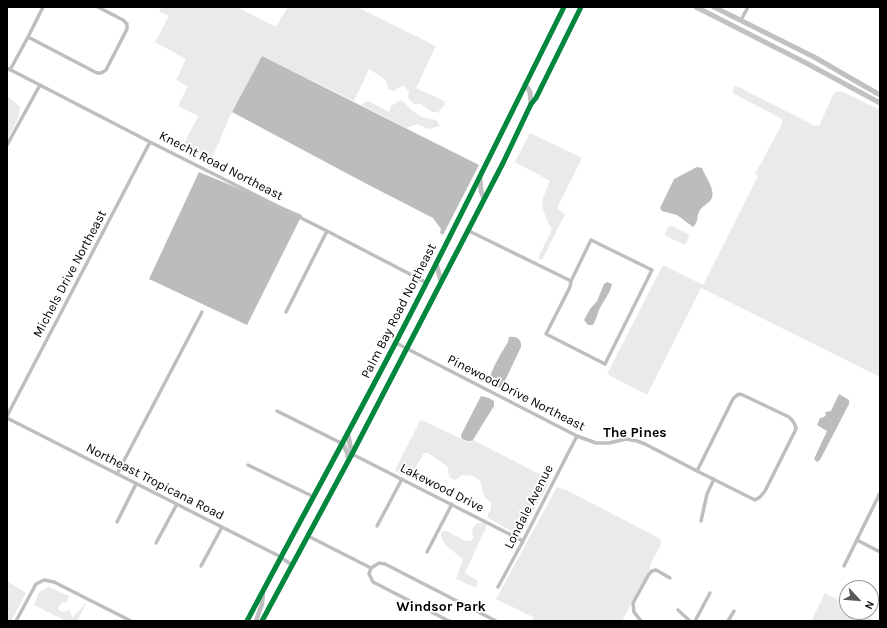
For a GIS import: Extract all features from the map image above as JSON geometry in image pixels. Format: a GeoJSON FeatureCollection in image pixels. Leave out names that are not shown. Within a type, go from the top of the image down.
{"type":"FeatureCollection","features":[{"type":"Feature","properties":{"kind":"main road","name":"Palm Bay Road Northeast"},"geometry":{"type":"LineString","coordinates":[[247,621],[280,557],[348,435],[427,283],[564,7]]}},
{"type":"Feature","properties":{"kind":"main road","name":"Palm Bay Road Northeast"},"geometry":{"type":"LineString","coordinates":[[263,620],[349,460],[582,7]]}},
{"type":"Feature","properties":{"kind":"main road"},"geometry":{"type":"LineString","coordinates":[[696,7],[795,57],[880,103]]}},
{"type":"Feature","properties":{"kind":"main road"},"geometry":{"type":"LineString","coordinates":[[714,7],[814,57],[880,95]]}},
{"type":"Feature","properties":{"kind":"main road"},"geometry":{"type":"LineString","coordinates":[[795,57],[814,57]]}},
{"type":"Feature","properties":{"kind":"main road"},"geometry":{"type":"LineString","coordinates":[[808,64],[826,64]]}},
{"type":"Feature","properties":{"kind":"main road"},"geometry":{"type":"LineString","coordinates":[[525,84],[530,92],[531,104]]}},
{"type":"Feature","properties":{"kind":"main road"},"geometry":{"type":"LineString","coordinates":[[479,177],[484,198]]}},
{"type":"Feature","properties":{"kind":"main road"},"geometry":{"type":"LineString","coordinates":[[436,263],[441,280]]}},
{"type":"Feature","properties":{"kind":"main road"},"geometry":{"type":"LineString","coordinates":[[348,435],[352,454]]}},
{"type":"Feature","properties":{"kind":"main road"},"geometry":{"type":"LineString","coordinates":[[343,444],[348,452],[349,460]]}},
{"type":"Feature","properties":{"kind":"street"},"geometry":{"type":"LineString","coordinates":[[9,69],[28,37],[43,7]]}},
{"type":"Feature","properties":{"kind":"street"},"geometry":{"type":"LineString","coordinates":[[28,37],[96,73],[101,73],[106,70],[127,29],[127,24],[123,20],[98,7]]}},
{"type":"Feature","properties":{"kind":"street"},"geometry":{"type":"LineString","coordinates":[[741,20],[748,7]]}},
{"type":"Feature","properties":{"kind":"street","name":"Knecht Road Northeast"},"geometry":{"type":"LineString","coordinates":[[9,69],[427,283]]}},
{"type":"Feature","properties":{"kind":"street"},"geometry":{"type":"LineString","coordinates":[[7,146],[40,85]]}},
{"type":"Feature","properties":{"kind":"street","name":"Michels Drive Northeast"},"geometry":{"type":"LineString","coordinates":[[7,417],[150,142]]}},
{"type":"Feature","properties":{"kind":"street"},"geometry":{"type":"LineString","coordinates":[[467,230],[570,281]]}},
{"type":"Feature","properties":{"kind":"street"},"geometry":{"type":"LineString","coordinates":[[286,312],[327,231]]}},
{"type":"Feature","properties":{"kind":"street"},"geometry":{"type":"LineString","coordinates":[[591,240],[652,270],[605,364],[546,334],[570,287],[570,281],[591,240]]}},
{"type":"Feature","properties":{"kind":"street"},"geometry":{"type":"LineString","coordinates":[[117,474],[202,312]]}},
{"type":"Feature","properties":{"kind":"street","name":"Pinewood Drive Northeast"},"geometry":{"type":"LineString","coordinates":[[396,343],[577,436],[596,443],[609,443],[626,439],[637,440],[755,500],[765,491],[796,429],[793,421],[789,417],[745,396],[736,395],[731,402],[697,470]]}},
{"type":"Feature","properties":{"kind":"street"},"geometry":{"type":"LineString","coordinates":[[277,411],[343,444]]}},
{"type":"Feature","properties":{"kind":"street","name":"Northeast Tropicana Road"},"geometry":{"type":"LineString","coordinates":[[7,417],[280,557],[292,566]]}},
{"type":"Feature","properties":{"kind":"street","name":"Londale Avenue"},"geometry":{"type":"LineString","coordinates":[[498,588],[524,541],[577,436]]}},
{"type":"Feature","properties":{"kind":"street","name":"Lakewood Drive"},"geometry":{"type":"LineString","coordinates":[[352,454],[524,541]]}},
{"type":"Feature","properties":{"kind":"street"},"geometry":{"type":"LineString","coordinates":[[248,465],[314,497]]}},
{"type":"Feature","properties":{"kind":"street"},"geometry":{"type":"LineString","coordinates":[[377,526],[402,479]]}},
{"type":"Feature","properties":{"kind":"street"},"geometry":{"type":"LineString","coordinates":[[700,521],[714,479]]}},
{"type":"Feature","properties":{"kind":"street"},"geometry":{"type":"LineString","coordinates":[[117,522],[136,484]]}},
{"type":"Feature","properties":{"kind":"street"},"geometry":{"type":"LineString","coordinates":[[844,566],[880,493]]}},
{"type":"Feature","properties":{"kind":"street"},"geometry":{"type":"LineString","coordinates":[[156,543],[177,504]]}},
{"type":"Feature","properties":{"kind":"street"},"geometry":{"type":"LineString","coordinates":[[427,552],[452,504]]}},
{"type":"Feature","properties":{"kind":"street"},"geometry":{"type":"LineString","coordinates":[[201,566],[222,527]]}},
{"type":"Feature","properties":{"kind":"street"},"geometry":{"type":"LineString","coordinates":[[308,536],[371,568]]}},
{"type":"Feature","properties":{"kind":"street"},"geometry":{"type":"LineString","coordinates":[[857,540],[880,552]]}},
{"type":"Feature","properties":{"kind":"street"},"geometry":{"type":"LineString","coordinates":[[449,621],[373,582],[369,574],[371,568],[379,563],[385,564],[496,621]]}},
{"type":"Feature","properties":{"kind":"street"},"geometry":{"type":"LineString","coordinates":[[641,621],[634,612],[633,604],[648,574],[656,570],[670,578]]}},
{"type":"Feature","properties":{"kind":"street"},"geometry":{"type":"LineString","coordinates":[[16,621],[36,584],[44,580],[54,582],[128,620]]}},
{"type":"Feature","properties":{"kind":"street"},"geometry":{"type":"LineString","coordinates":[[256,621],[262,604],[263,590]]}},
{"type":"Feature","properties":{"kind":"street"},"geometry":{"type":"LineString","coordinates":[[695,621],[710,592]]}},
{"type":"Feature","properties":{"kind":"street"},"geometry":{"type":"LineString","coordinates":[[678,610],[690,621]]}},
{"type":"Feature","properties":{"kind":"street"},"geometry":{"type":"LineString","coordinates":[[728,621],[734,611]]}},
{"type":"Feature","properties":{"kind":"shaded area"},"geometry":{"type":"Polygon","coordinates":[[[159,7],[237,7],[276,27],[288,7],[357,7],[436,46],[416,88],[444,101],[445,105],[438,112],[432,112],[421,104],[414,104],[408,98],[409,91],[403,85],[394,91],[388,89],[386,80],[369,69],[354,101],[262,56],[230,116],[212,158],[183,146],[198,116],[178,106],[188,86],[176,80],[186,59],[155,42],[169,16],[160,12],[159,7]]]}},
{"type":"Feature","properties":{"kind":"shaded area"},"geometry":{"type":"Polygon","coordinates":[[[262,56],[479,165],[443,235],[440,233],[441,229],[433,218],[232,112],[262,56]]]}},
{"type":"Feature","properties":{"kind":"shaded area"},"geometry":{"type":"Polygon","coordinates":[[[735,85],[815,126],[819,126],[834,93],[841,91],[880,110],[880,377],[701,288],[647,395],[607,374],[663,265],[703,285],[758,176],[755,174],[782,124],[782,119],[734,94],[732,91],[735,85]]]}},
{"type":"Feature","properties":{"kind":"shaded area"},"geometry":{"type":"Polygon","coordinates":[[[7,96],[20,107],[18,118],[7,138],[7,96]]]}},
{"type":"Feature","properties":{"kind":"shaded area"},"geometry":{"type":"Polygon","coordinates":[[[401,100],[410,109],[422,117],[436,120],[440,126],[429,129],[417,124],[407,128],[361,105],[368,101],[389,112],[391,106],[401,100]]]}},
{"type":"Feature","properties":{"kind":"shaded area"},"geometry":{"type":"Polygon","coordinates":[[[530,133],[582,158],[557,208],[565,214],[542,260],[538,258],[552,229],[542,207],[543,198],[550,181],[515,162],[530,133]]]}},
{"type":"Feature","properties":{"kind":"shaded area"},"geometry":{"type":"Polygon","coordinates":[[[697,167],[702,168],[713,193],[710,201],[700,210],[696,223],[693,227],[677,215],[662,211],[660,208],[674,179],[697,167]]]}},
{"type":"Feature","properties":{"kind":"shaded area"},"geometry":{"type":"Polygon","coordinates":[[[199,172],[302,215],[247,325],[149,279],[199,172]]]}},
{"type":"Feature","properties":{"kind":"shaded area"},"geometry":{"type":"Polygon","coordinates":[[[669,226],[688,234],[689,237],[686,244],[666,236],[665,233],[669,226]]]}},
{"type":"Feature","properties":{"kind":"shaded area"},"geometry":{"type":"Polygon","coordinates":[[[607,282],[612,284],[610,291],[599,310],[593,325],[588,325],[584,320],[590,309],[597,301],[604,284],[607,282]]]}},
{"type":"Feature","properties":{"kind":"shaded area"},"geometry":{"type":"Polygon","coordinates":[[[509,337],[518,339],[521,342],[521,347],[503,385],[501,388],[496,387],[488,383],[509,337]]]}},
{"type":"Feature","properties":{"kind":"shaded area"},"geometry":{"type":"Polygon","coordinates":[[[839,394],[849,400],[849,404],[820,460],[817,462],[814,459],[827,431],[817,425],[820,418],[826,415],[825,412],[831,411],[839,394]]]}},
{"type":"Feature","properties":{"kind":"shaded area"},"geometry":{"type":"Polygon","coordinates":[[[481,396],[494,401],[494,406],[473,440],[468,441],[462,439],[461,435],[481,396]]]}},
{"type":"Feature","properties":{"kind":"shaded area"},"geometry":{"type":"Polygon","coordinates":[[[422,420],[466,441],[470,442],[473,440],[547,478],[549,481],[547,487],[521,534],[517,534],[488,518],[491,503],[484,496],[480,480],[472,476],[462,475],[455,480],[452,479],[449,476],[447,466],[428,453],[424,453],[411,475],[408,477],[395,470],[420,421],[422,420]]]}},
{"type":"Feature","properties":{"kind":"shaded area"},"geometry":{"type":"Polygon","coordinates":[[[557,487],[566,490],[661,540],[661,544],[650,565],[650,569],[622,621],[532,621],[533,617],[496,599],[557,487]]]}},
{"type":"Feature","properties":{"kind":"shaded area"},"geometry":{"type":"Polygon","coordinates":[[[478,523],[487,525],[465,573],[478,581],[476,587],[456,579],[463,559],[443,542],[441,533],[446,531],[466,541],[471,541],[473,538],[472,528],[478,523]]]}},
{"type":"Feature","properties":{"kind":"shaded area"},"geometry":{"type":"Polygon","coordinates":[[[7,581],[26,593],[11,621],[7,621],[7,581]]]}},
{"type":"Feature","properties":{"kind":"shaded area"},"geometry":{"type":"Polygon","coordinates":[[[49,587],[69,596],[67,602],[61,603],[58,609],[62,612],[70,610],[72,618],[87,602],[77,621],[66,621],[34,605],[39,592],[49,587]]]}},
{"type":"Feature","properties":{"kind":"shaded area"},"geometry":{"type":"Polygon","coordinates":[[[825,593],[839,601],[839,620],[875,621],[811,621],[825,593]]]}},
{"type":"Feature","properties":{"kind":"cycle path"},"geometry":{"type":"LineString","coordinates":[[247,621],[418,300],[564,7]]}},
{"type":"Feature","properties":{"kind":"cycle path"},"geometry":{"type":"LineString","coordinates":[[262,621],[352,454],[503,163],[531,104],[536,98],[581,7]]}},
{"type":"Feature","properties":{"kind":"district","name":"The Pines"},"geometry":{"type":"Point","coordinates":[635,433]}},
{"type":"Feature","properties":{"kind":"district","name":"Windsor Park"},"geometry":{"type":"Point","coordinates":[441,607]}}]}
